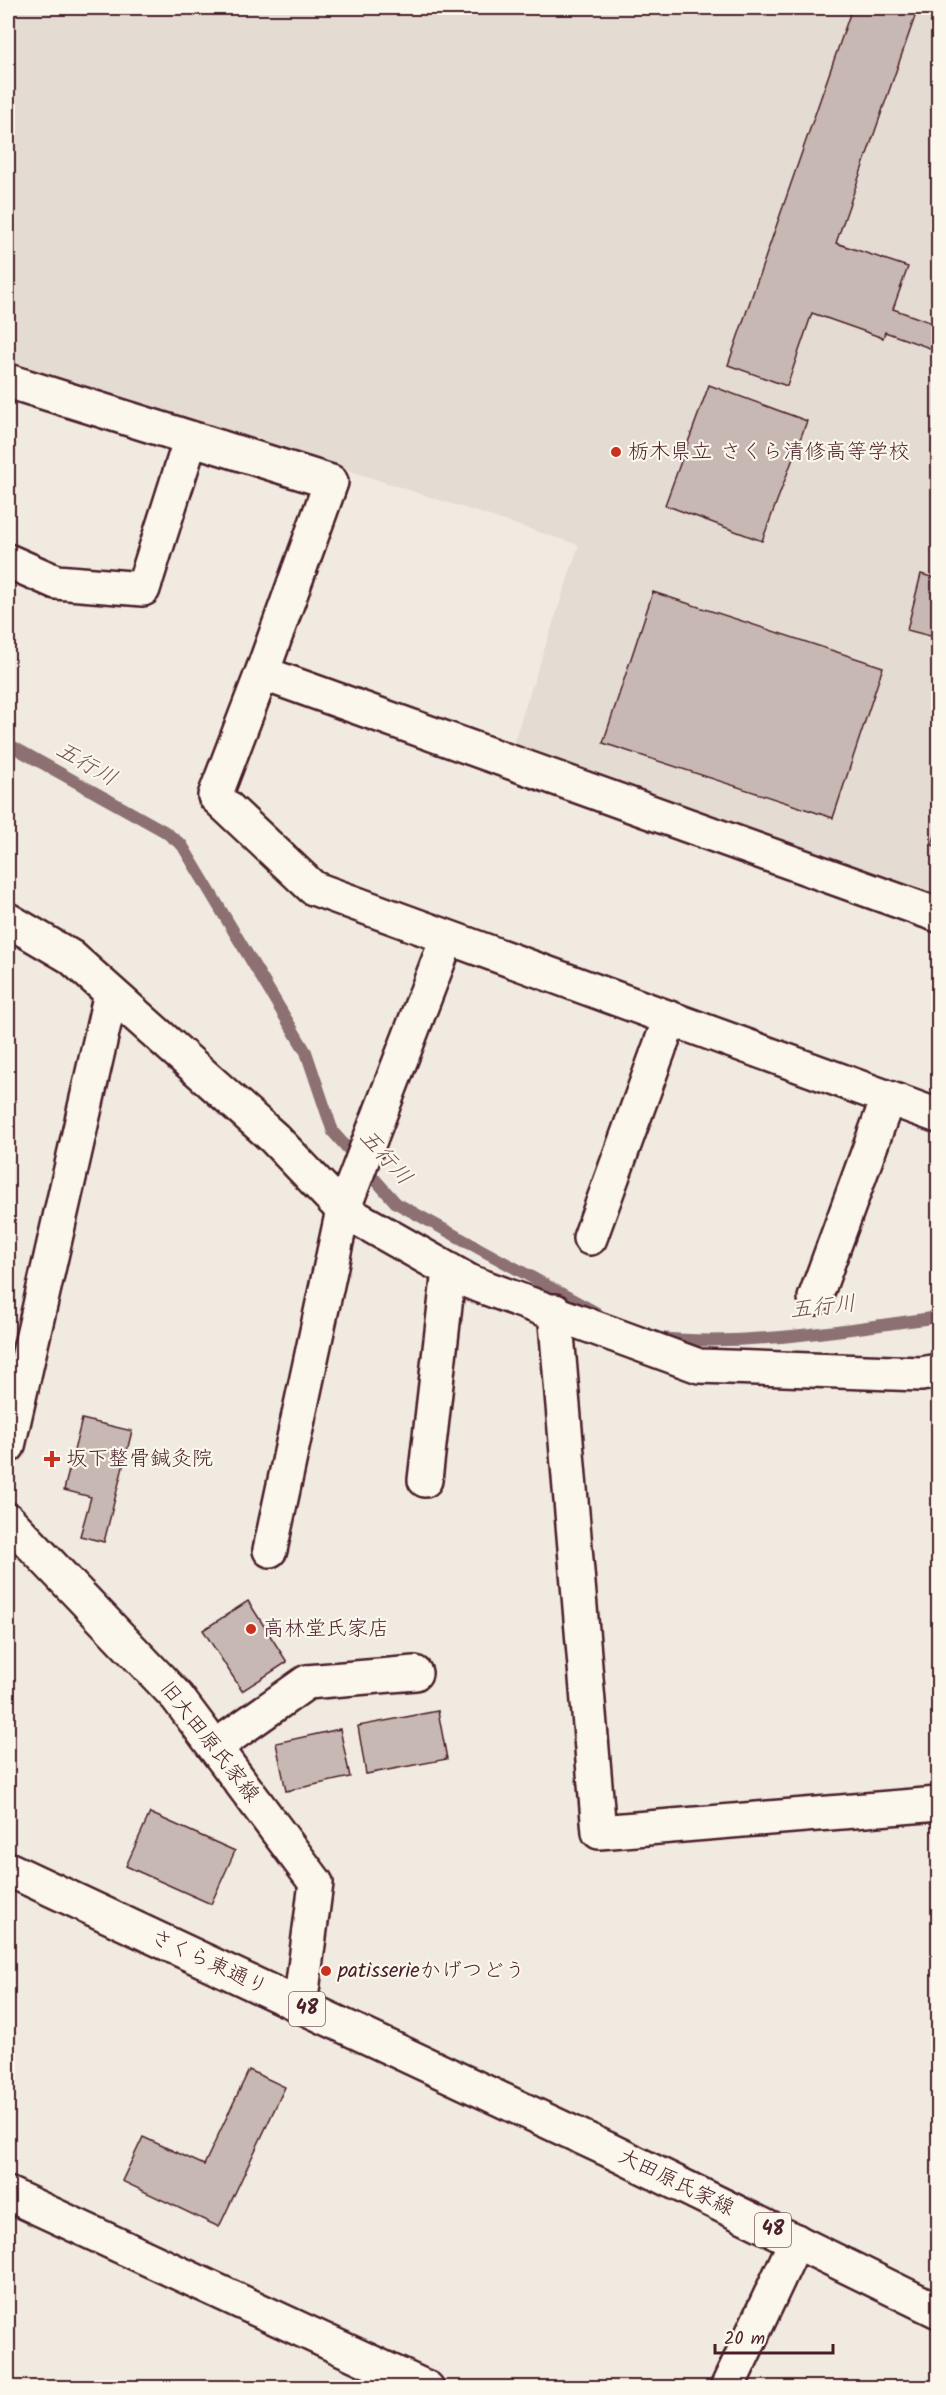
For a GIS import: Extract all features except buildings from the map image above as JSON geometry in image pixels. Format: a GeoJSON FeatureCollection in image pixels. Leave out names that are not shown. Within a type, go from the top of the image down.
{"type":"FeatureCollection","features":[{"type":"Feature","properties":{"kind":"street"},"geometry":{"type":"LineString","coordinates":[[8,381],[331,482],[215,796],[313,888],[447,939],[939,1116]]}},
{"type":"Feature","properties":{"kind":"street"},"geometry":{"type":"LineString","coordinates":[[8,561],[56,582],[143,590],[190,438]]}},
{"type":"Feature","properties":{"kind":"street"},"geometry":{"type":"LineString","coordinates":[[262,673],[939,915]]}},
{"type":"Feature","properties":{"kind":"street"},"geometry":{"type":"LineString","coordinates":[[8,920],[70,957],[274,1138],[343,1210],[470,1282],[555,1311],[699,1366],[921,1374],[939,1371]]}},
{"type":"Feature","properties":{"kind":"street"},"geometry":{"type":"LineString","coordinates":[[270,1550],[343,1210],[447,939]]}},
{"type":"Feature","properties":{"kind":"street"},"geometry":{"type":"LineString","coordinates":[[8,1446],[111,993]]}},
{"type":"Feature","properties":{"kind":"street"},"geometry":{"type":"LineString","coordinates":[[591,1238],[670,1019]]}},
{"type":"Feature","properties":{"kind":"street"},"geometry":{"type":"LineString","coordinates":[[815,1298],[888,1098]]}},
{"type":"Feature","properties":{"kind":"street"},"geometry":{"type":"LineString","coordinates":[[426,1480],[449,1270]]}},
{"type":"Feature","properties":{"kind":"street"},"geometry":{"type":"LineString","coordinates":[[555,1311],[599,1832],[939,1804]]}},
{"type":"Feature","properties":{"kind":"street","name":"旧大田原氏家線"},"geometry":{"type":"LineString","coordinates":[[8,1520],[177,1697],[316,1883],[300,2006]]}},
{"type":"Feature","properties":{"kind":"street"},"geometry":{"type":"LineString","coordinates":[[215,1747],[307,1682],[415,1674]]}},
{"type":"Feature","properties":{"kind":"street","name":"さくら東通り"},"geometry":{"type":"LineString","coordinates":[[8,1869],[607,2149]]}},
{"type":"Feature","properties":{"kind":"street","name":"大田原氏家線"},"geometry":{"type":"LineString","coordinates":[[607,2149],[939,2311]]}},
{"type":"Feature","properties":{"kind":"street"},"geometry":{"type":"LineString","coordinates":[[8,2194],[427,2388]]}},
{"type":"Feature","properties":{"kind":"street"},"geometry":{"type":"LineString","coordinates":[[727,2388],[796,2241]]}},
{"type":"Feature","properties":{"kind":"shaded area","name":"栃木県立 さくら清修高等学校"},"geometry":{"type":"Polygon","coordinates":[[[8,8],[938,8],[938,899],[761,837],[513,744],[579,545],[8,360],[8,8]]]}},
{"type":"Feature","properties":{"kind":"waterway","name":"五行川"},"geometry":{"type":"LineString","coordinates":[[8,744],[164,831],[182,845],[306,1052],[333,1132],[396,1203],[597,1313]]}},
{"type":"Feature","properties":{"kind":"waterway","name":"五行川"},"geometry":{"type":"LineString","coordinates":[[659,1338],[692,1340],[763,1338],[938,1317]]}},
{"type":"Feature","properties":{"kind":"place","name":"栃木県立 さくら清修高等学校"},"geometry":{"type":"Point","coordinates":[616,452]}},
{"type":"Feature","properties":{"kind":"place","name":"坂下整骨鍼灸院"},"geometry":{"type":"Point","coordinates":[52,1459]}},
{"type":"Feature","properties":{"kind":"place","name":"高林堂氏家店"},"geometry":{"type":"Point","coordinates":[251,1629]}},
{"type":"Feature","properties":{"kind":"place","name":"patisserieかげつどう"},"geometry":{"type":"Point","coordinates":[326,1971]}}]}
